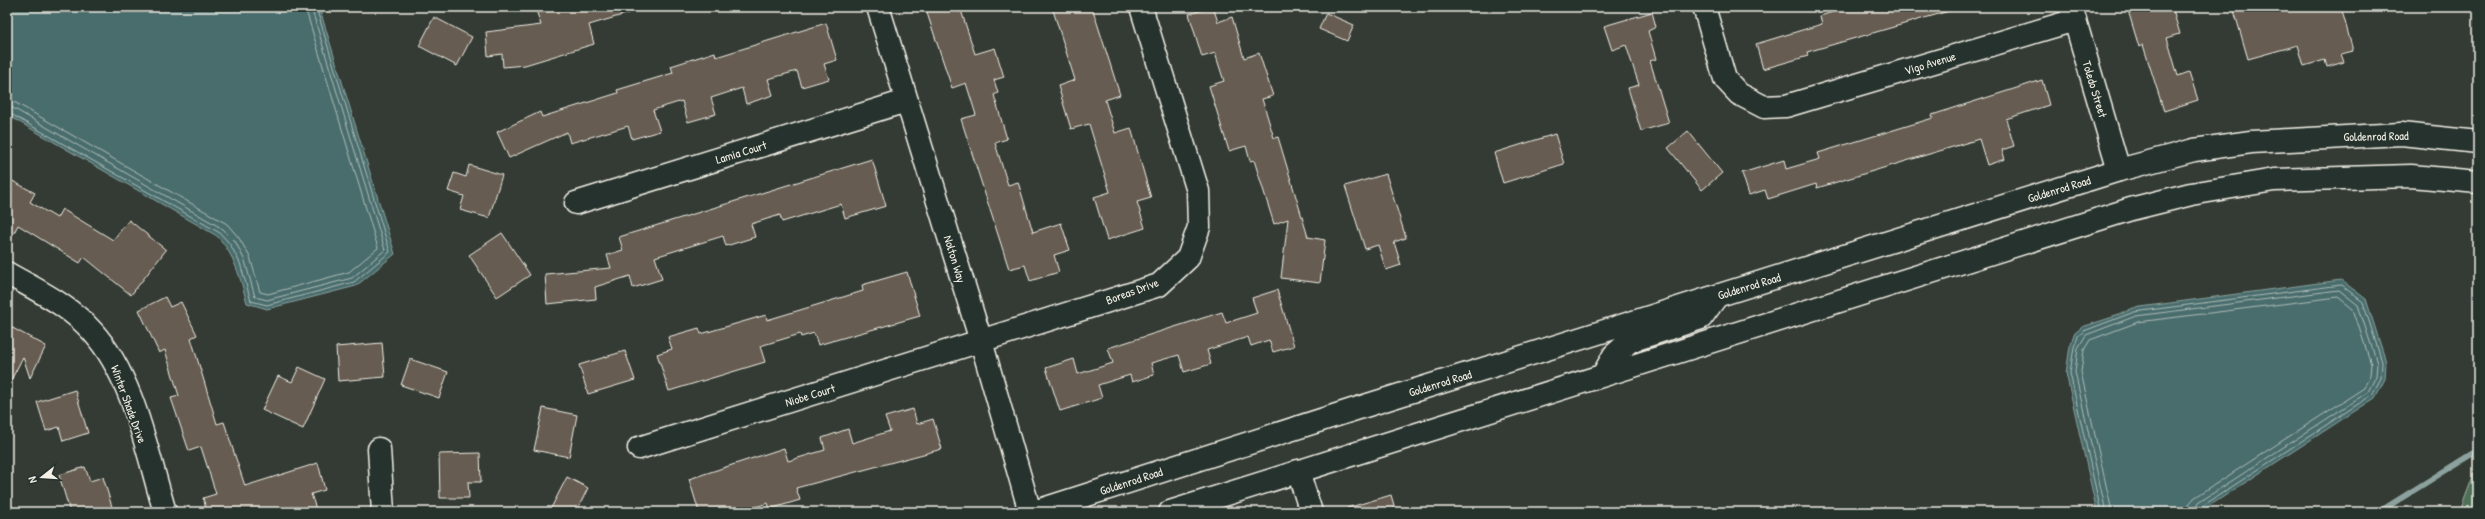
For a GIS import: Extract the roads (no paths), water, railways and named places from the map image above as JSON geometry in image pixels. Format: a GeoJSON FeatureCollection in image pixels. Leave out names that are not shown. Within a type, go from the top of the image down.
{"type":"FeatureCollection","features":[{"type":"Feature","properties":{"kind":"main road","name":"Nolton Way"},"geometry":{"type":"LineString","coordinates":[[878,7],[981,341],[1030,512]]}},
{"type":"Feature","properties":{"kind":"main road","name":"Boreas Drive"},"geometry":{"type":"LineString","coordinates":[[981,341],[1158,285],[1188,258],[1199,227],[1198,191],[1141,7]]}},
{"type":"Feature","properties":{"kind":"main road","name":"Vigo Avenue"},"geometry":{"type":"LineString","coordinates":[[1704,7],[1724,79],[1739,94],[1764,108],[1786,106],[2073,13]]}},
{"type":"Feature","properties":{"kind":"main road","name":"Toledo Street"},"geometry":{"type":"LineString","coordinates":[[2073,13],[2120,170]]}},
{"type":"Feature","properties":{"kind":"main road","name":"Lamia Court"},"geometry":{"type":"LineString","coordinates":[[576,203],[906,101]]}},
{"type":"Feature","properties":{"kind":"main road","name":"Goldenrod Road"},"geometry":{"type":"LineString","coordinates":[[1034,512],[2120,170],[2194,150],[2251,142],[2401,134],[2478,142]]}},
{"type":"Feature","properties":{"kind":"main road"},"geometry":{"type":"LineString","coordinates":[[1170,512],[2124,211],[2191,194],[2274,180],[2411,176],[2478,182]]}},
{"type":"Feature","properties":{"kind":"main road","name":"Winter Shade Drive"},"geometry":{"type":"LineString","coordinates":[[7,273],[61,304],[92,330],[118,366],[132,405],[165,512]]}},
{"type":"Feature","properties":{"kind":"main road"},"geometry":{"type":"LineString","coordinates":[[1603,375],[1614,355],[1630,341],[1701,318],[1717,296]]}},
{"type":"Feature","properties":{"kind":"main road","name":"Niobe Court"},"geometry":{"type":"LineString","coordinates":[[638,448],[981,341]]}},
{"type":"Feature","properties":{"kind":"main road"},"geometry":{"type":"LineString","coordinates":[[379,449],[383,512]]}},
{"type":"Feature","properties":{"kind":"main road"},"geometry":{"type":"LineString","coordinates":[[1298,471],[1311,512]]}},
{"type":"Feature","properties":{"kind":"water"},"geometry":{"type":"Polygon","coordinates":[[[7,7],[319,7],[395,254],[356,286],[267,309],[247,303],[233,259],[217,236],[7,115],[7,7]]]}},
{"type":"Feature","properties":{"kind":"water"},"geometry":{"type":"Polygon","coordinates":[[[2341,280],[2366,299],[2386,362],[2385,379],[2375,398],[2200,512],[2097,512],[2066,373],[2070,346],[2074,334],[2082,327],[2119,315],[2133,308],[2341,280]]]}},
{"type":"Feature","properties":{"kind":"waterway"},"geometry":{"type":"LineString","coordinates":[[2379,512],[2478,450]]}}]}
